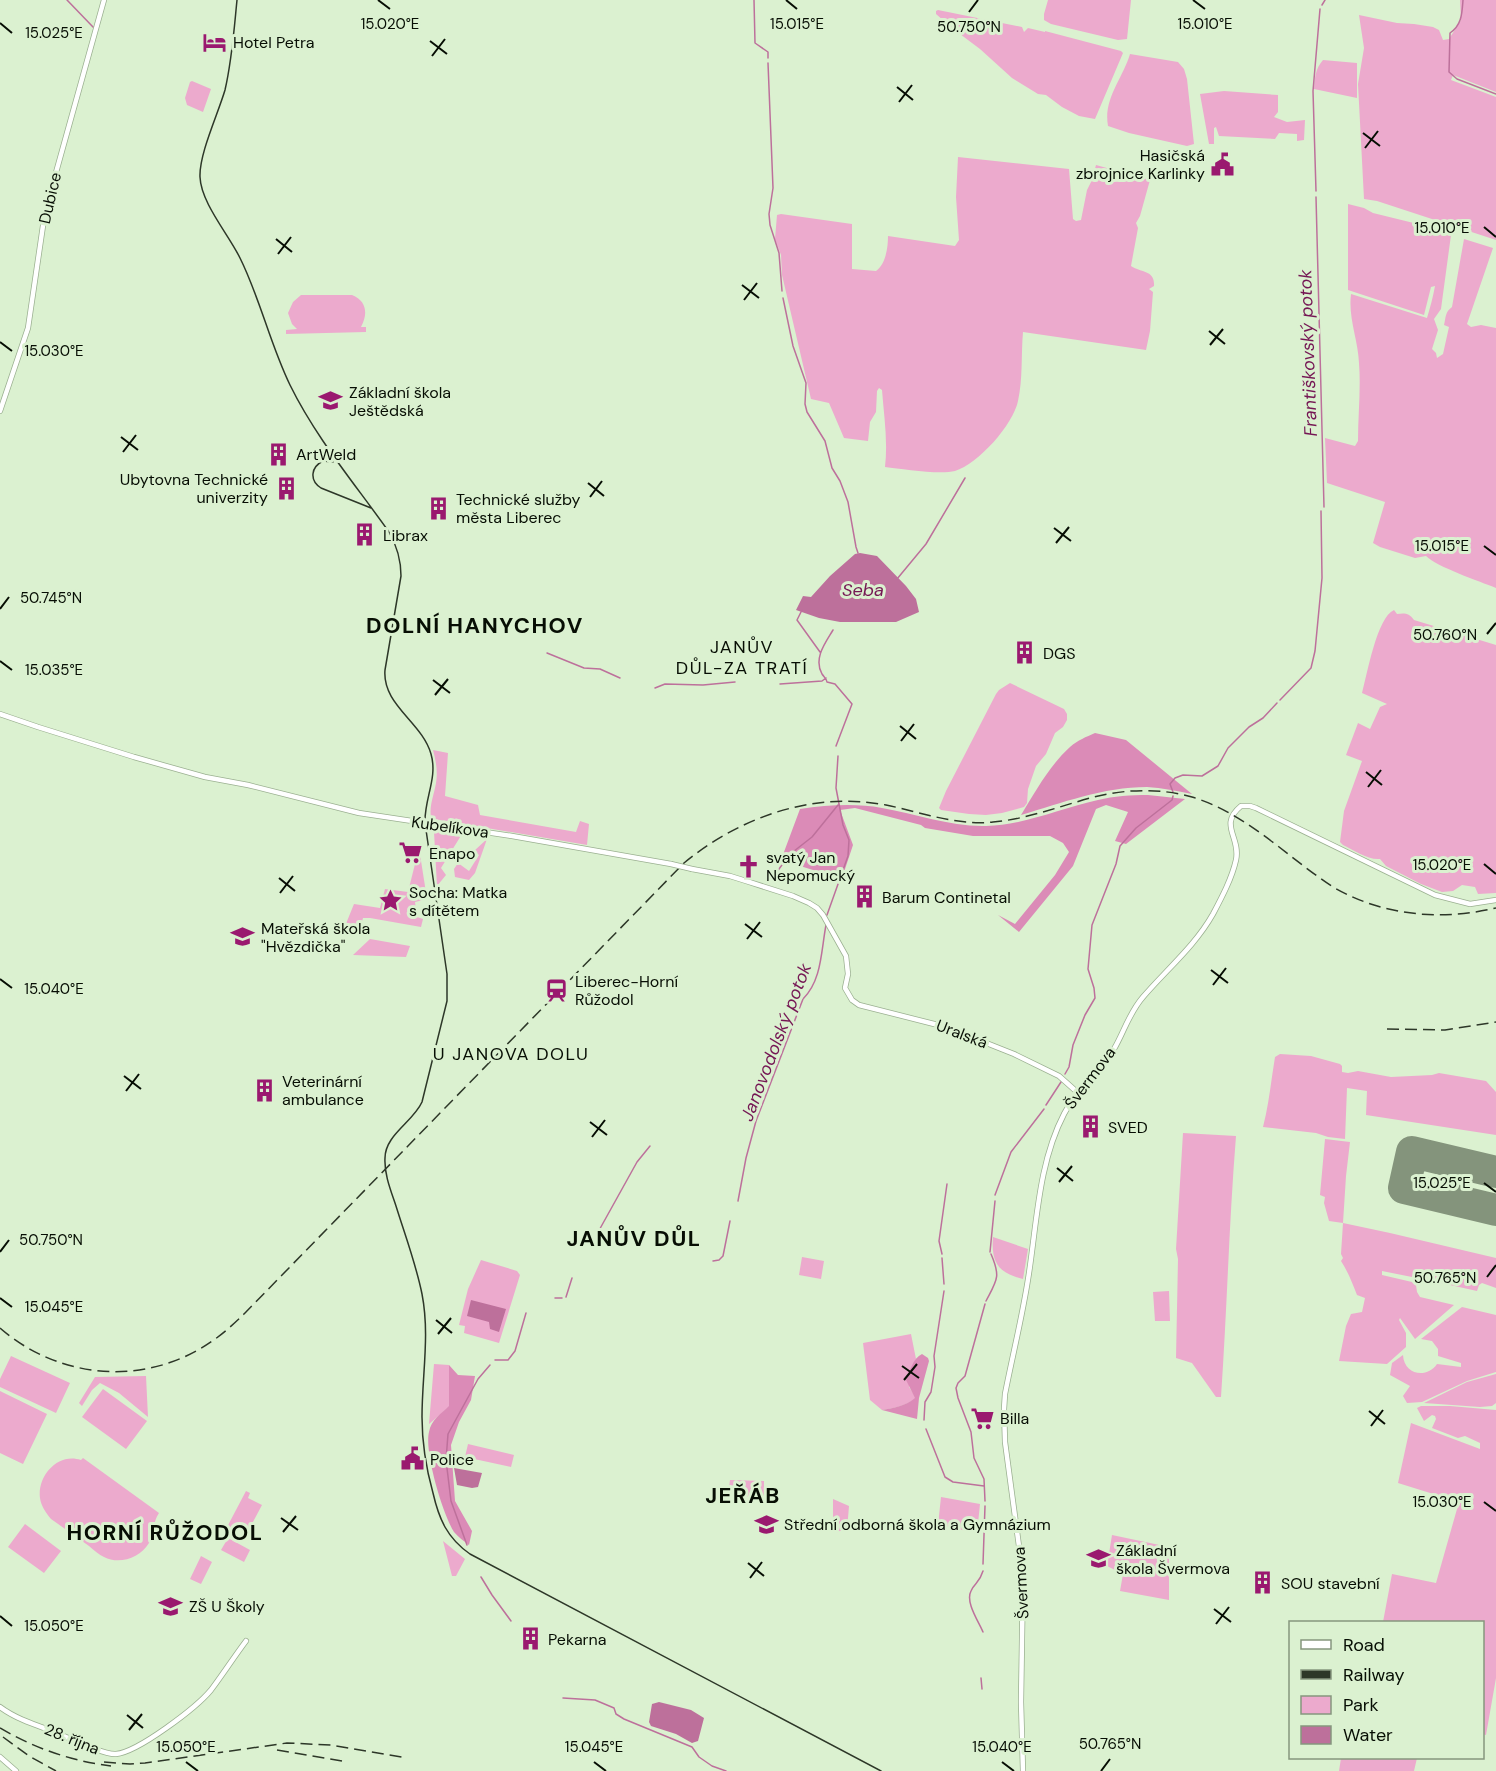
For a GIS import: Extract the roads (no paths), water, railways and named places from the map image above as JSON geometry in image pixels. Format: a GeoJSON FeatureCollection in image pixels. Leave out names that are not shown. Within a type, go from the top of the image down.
{"type":"FeatureCollection","features":[{"type":"Feature","properties":{"kind":"street","name":"Dubice"},"geometry":{"type":"LineString","coordinates":[[0,411],[28,327],[45,212],[104,0]]}},
{"type":"Feature","properties":{"kind":"street","name":"Kubelíkova"},"geometry":{"type":"LineString","coordinates":[[0,714],[103,748],[205,777],[248,785],[359,813],[512,836],[671,864],[730,876],[793,896],[810,903],[823,915],[846,956],[848,974],[845,988]]}},
{"type":"Feature","properties":{"kind":"street","name":"Švermova"},"geometry":{"type":"LineString","coordinates":[[1023,1771],[1021,1702],[1023,1576],[1005,1442],[1004,1404],[1029,1276],[1044,1167],[1051,1142],[1063,1114],[1077,1092],[1113,1050],[1135,1007],[1174,965],[1211,916],[1236,861],[1237,852],[1230,822],[1233,813],[1241,806],[1256,808],[1435,895],[1470,904],[1496,900]]}},
{"type":"Feature","properties":{"kind":"street","name":"Uralská"},"geometry":{"type":"LineString","coordinates":[[845,988],[852,1000],[859,1005],[946,1027],[1014,1054],[1059,1076],[1077,1092]]}},
{"type":"Feature","properties":{"kind":"street","name":"28. října"},"geometry":{"type":"LineString","coordinates":[[0,1707],[22,1720],[106,1752],[119,1753],[153,1737],[201,1701],[246,1641]]}},
{"type":"Feature","properties":{"kind":"street"},"geometry":{"type":"LineString","coordinates":[[0,1756],[16,1771]]}},
{"type":"Feature","properties":{"kind":"water","name":"Seba"},"geometry":{"type":"Polygon","coordinates":[[[855,554],[877,556],[916,599],[919,612],[896,622],[840,622],[796,610],[803,596],[811,597],[830,576],[855,554]]]}},
{"type":"Feature","properties":{"kind":"water"},"geometry":{"type":"Polygon","coordinates":[[[471,1300],[506,1309],[499,1332],[490,1329],[489,1322],[467,1316],[471,1300]]]}},
{"type":"Feature","properties":{"kind":"water"},"geometry":{"type":"Polygon","coordinates":[[[454,1468],[482,1473],[478,1487],[457,1485],[454,1468]]]}},
{"type":"Feature","properties":{"kind":"water"},"geometry":{"type":"Polygon","coordinates":[[[659,1702],[691,1710],[704,1718],[698,1741],[692,1743],[676,1734],[651,1726],[649,1722],[652,1704],[659,1702]]]}},
{"type":"Feature","properties":{"kind":"waterway"},"geometry":{"type":"LineString","coordinates":[[67,0],[93,27]]}},
{"type":"Feature","properties":{"kind":"waterway","name":"Janovodolský potok"},"geometry":{"type":"LineString","coordinates":[[754,0],[755,43],[768,52],[768,58]]}},
{"type":"Feature","properties":{"kind":"waterway","name":"Františkovský potok"},"geometry":{"type":"LineString","coordinates":[[1322,5],[1325,0]]}},
{"type":"Feature","properties":{"kind":"waterway"},"geometry":{"type":"LineString","coordinates":[[1463,0],[1459,22],[1450,33],[1449,72],[1457,79],[1496,94]]}},
{"type":"Feature","properties":{"kind":"waterway","name":"Františkovský potok"},"geometry":{"type":"LineString","coordinates":[[1316,191],[1313,91],[1320,9]]}},
{"type":"Feature","properties":{"kind":"waterway","name":"Janovodolský potok"},"geometry":{"type":"LineString","coordinates":[[768,63],[773,188],[769,214],[779,253],[782,291]]}},
{"type":"Feature","properties":{"kind":"waterway","name":"Františkovský potok"},"geometry":{"type":"LineString","coordinates":[[1316,197],[1324,507]]}},
{"type":"Feature","properties":{"kind":"waterway","name":"Janovodolský potok"},"geometry":{"type":"LineString","coordinates":[[783,298],[793,346],[806,383],[807,412],[825,441],[832,468],[848,502],[858,553]]}},
{"type":"Feature","properties":{"kind":"waterway"},"geometry":{"type":"LineString","coordinates":[[897,579],[926,544],[965,478]]}},
{"type":"Feature","properties":{"kind":"waterway","name":"Františkovský potok"},"geometry":{"type":"LineString","coordinates":[[1280,700],[1311,668],[1315,651],[1322,578],[1321,511]]}},
{"type":"Feature","properties":{"kind":"waterway"},"geometry":{"type":"LineString","coordinates":[[802,610],[797,620],[820,652]]}},
{"type":"Feature","properties":{"kind":"waterway","name":"Janovodolský potok"},"geometry":{"type":"LineString","coordinates":[[833,630],[822,650],[820,668],[827,682],[835,684],[852,704],[836,746]]}},
{"type":"Feature","properties":{"kind":"waterway"},"geometry":{"type":"LineString","coordinates":[[547,653],[584,668],[600,669],[620,678]]}},
{"type":"Feature","properties":{"kind":"waterway"},"geometry":{"type":"LineString","coordinates":[[780,684],[822,681],[826,678]]}},
{"type":"Feature","properties":{"kind":"waterway"},"geometry":{"type":"LineString","coordinates":[[655,688],[665,684],[703,685],[735,682]]}},
{"type":"Feature","properties":{"kind":"waterway","name":"Františkovský potok"},"geometry":{"type":"LineString","coordinates":[[1173,792],[1170,784],[1175,778],[1183,775],[1202,776],[1218,766],[1228,748],[1277,703]]}},
{"type":"Feature","properties":{"kind":"waterway","name":"Janovodolský potok"},"geometry":{"type":"LineString","coordinates":[[827,915],[848,856],[849,840],[843,825],[836,788],[838,756]]}},
{"type":"Feature","properties":{"kind":"waterway","name":"Františkovský potok"},"geometry":{"type":"LineString","coordinates":[[1065,1074],[1069,1067],[1073,1045],[1085,1015],[1095,998],[1088,969],[1092,925],[1116,864],[1120,846],[1136,828],[1172,800],[1173,796]]}},
{"type":"Feature","properties":{"kind":"waterway"},"geometry":{"type":"LineString","coordinates":[[774,876],[789,855],[812,837],[838,805]]}},
{"type":"Feature","properties":{"kind":"waterway","name":"Janovodolský potok"},"geometry":{"type":"LineString","coordinates":[[738,1201],[756,1121],[803,999],[814,983],[822,955],[826,925]]}},
{"type":"Feature","properties":{"kind":"waterway","name":"Františkovský potok"},"geometry":{"type":"LineString","coordinates":[[1046,1105],[1061,1082]]}},
{"type":"Feature","properties":{"kind":"waterway","name":"Františkovský potok"},"geometry":{"type":"LineString","coordinates":[[995,1195],[1011,1152],[1044,1109]]}},
{"type":"Feature","properties":{"kind":"waterway"},"geometry":{"type":"LineString","coordinates":[[597,1234],[637,1162],[650,1146]]}},
{"type":"Feature","properties":{"kind":"waterway"},"geometry":{"type":"LineString","coordinates":[[942,1254],[939,1241],[947,1184]]}},
{"type":"Feature","properties":{"kind":"waterway","name":"Františkovský potok"},"geometry":{"type":"LineString","coordinates":[[990,1252],[995,1201]]}},
{"type":"Feature","properties":{"kind":"waterway","name":"Janovodolský potok"},"geometry":{"type":"LineString","coordinates":[[713,1261],[723,1256],[730,1221]]}},
{"type":"Feature","properties":{"kind":"waterway","name":"Františkovský potok"},"geometry":{"type":"LineString","coordinates":[[986,1301],[997,1273],[991,1254]]}},
{"type":"Feature","properties":{"kind":"waterway"},"geometry":{"type":"LineString","coordinates":[[942,1258],[944,1284]]}},
{"type":"Feature","properties":{"kind":"waterway","name":"Janovodolský potok"},"geometry":{"type":"LineString","coordinates":[[566,1297],[572,1278]]}},
{"type":"Feature","properties":{"kind":"waterway"},"geometry":{"type":"LineString","coordinates":[[924,1420],[925,1402],[931,1392],[935,1367],[934,1356],[944,1291]]}},
{"type":"Feature","properties":{"kind":"waterway","name":"Janovodolský potok"},"geometry":{"type":"LineString","coordinates":[[555,1298],[562,1298]]}},
{"type":"Feature","properties":{"kind":"waterway","name":"Františkovský potok"},"geometry":{"type":"LineString","coordinates":[[985,1304],[965,1376],[956,1388],[971,1432],[974,1458],[984,1479],[985,1501]]}},
{"type":"Feature","properties":{"kind":"waterway","name":"Janovodolský potok"},"geometry":{"type":"LineString","coordinates":[[495,1360],[508,1360],[515,1351],[526,1313]]}},
{"type":"Feature","properties":{"kind":"waterway","name":"Janovodolský potok"},"geometry":{"type":"LineString","coordinates":[[467,1545],[451,1501],[446,1460],[448,1434],[478,1379],[490,1365]]}},
{"type":"Feature","properties":{"kind":"waterway"},"geometry":{"type":"LineString","coordinates":[[926,1429],[945,1477],[953,1482],[984,1486]]}},
{"type":"Feature","properties":{"kind":"waterway","name":"Františkovský potok"},"geometry":{"type":"LineString","coordinates":[[983,1564],[985,1506]]}},
{"type":"Feature","properties":{"kind":"waterway","name":"Františkovský potok"},"geometry":{"type":"LineString","coordinates":[[983,1571],[972,1588],[970,1596],[971,1606],[983,1632]]}},
{"type":"Feature","properties":{"kind":"waterway","name":"Janovodolský potok"},"geometry":{"type":"LineString","coordinates":[[481,1577],[511,1621]]}},
{"type":"Feature","properties":{"kind":"waterway","name":"Františkovský potok"},"geometry":{"type":"LineString","coordinates":[[981,1678],[982,1689]]}},
{"type":"Feature","properties":{"kind":"waterway","name":"Janovodolský potok"},"geometry":{"type":"LineString","coordinates":[[563,1698],[595,1700],[614,1708],[616,1714],[624,1719],[692,1747],[699,1757],[712,1766],[726,1771]]}},
{"type":"Feature","properties":{"kind":"tram line"},"geometry":{"type":"LineString","coordinates":[[237,0],[225,90],[202,157],[200,177],[202,187],[210,208],[247,273],[283,369],[300,405],[389,532],[394,543],[401,576],[385,670],[386,682],[396,704],[420,732],[433,763],[425,823],[447,974],[447,1001],[422,1102],[394,1135],[386,1150],[385,1164],[388,1182],[414,1261],[422,1294],[426,1340],[422,1401],[423,1436],[428,1474],[438,1511],[450,1535],[470,1554],[881,1771]]}},
{"type":"Feature","properties":{"kind":"tram line"},"geometry":{"type":"LineString","coordinates":[[333,462],[323,461],[316,467],[313,478],[317,485],[371,508]]}},
{"type":"Feature","properties":{"kind":"railway"},"geometry":{"type":"LineString","coordinates":[[0,1328],[45,1357],[70,1366],[122,1372],[173,1361],[211,1342],[245,1313],[684,863],[729,833],[779,812],[805,805],[859,802],[886,805],[939,818],[979,823],[1019,818],[1106,794],[1130,791],[1168,792],[1212,804],[1230,814],[1266,837],[1333,887],[1352,897],[1392,910],[1433,915],[1496,908]]}},
{"type":"Feature","properties":{"kind":"railway"},"geometry":{"type":"LineString","coordinates":[[1387,1029],[1445,1030],[1496,1022]]}},
{"type":"Feature","properties":{"kind":"railway"},"geometry":{"type":"LineString","coordinates":[[0,1728],[53,1753],[111,1766]]}},
{"type":"Feature","properties":{"kind":"railway"},"geometry":{"type":"LineString","coordinates":[[3,1737],[29,1756],[56,1771]]}},
{"type":"Feature","properties":{"kind":"railway"},"geometry":{"type":"LineString","coordinates":[[104,1762],[145,1763],[287,1743],[331,1745],[402,1757]]}},
{"type":"Feature","properties":{"kind":"railway"},"geometry":{"type":"LineString","coordinates":[[277,1750],[342,1761]]}},
{"type":"Feature","properties":{"kind":"place","name":"Hotel Petra"},"geometry":{"type":"Point","coordinates":[215,42]}},
{"type":"Feature","properties":{"kind":"place","name":"Hasičská zbrojnice Karlinky"},"geometry":{"type":"Point","coordinates":[1223,164]}},
{"type":"Feature","properties":{"kind":"place","name":"Základní škola Ještědská"},"geometry":{"type":"Point","coordinates":[331,401]}},
{"type":"Feature","properties":{"kind":"place","name":"ArtWeld"},"geometry":{"type":"Point","coordinates":[278,454]}},
{"type":"Feature","properties":{"kind":"place","name":"Ubytovna Technické univerzity"},"geometry":{"type":"Point","coordinates":[286,488]}},
{"type":"Feature","properties":{"kind":"place","name":"Technické služby města Liberec"},"geometry":{"type":"Point","coordinates":[438,508]}},
{"type":"Feature","properties":{"kind":"place","name":"Librax"},"geometry":{"type":"Point","coordinates":[365,535]}},
{"type":"Feature","properties":{"kind":"place","name":"DGS"},"geometry":{"type":"Point","coordinates":[1025,653]}},
{"type":"Feature","properties":{"kind":"place","name":"Enapo"},"geometry":{"type":"Point","coordinates":[411,853]}},
{"type":"Feature","properties":{"kind":"place","name":"svatý Jan Nepomucký"},"geometry":{"type":"Point","coordinates":[748,866]}},
{"type":"Feature","properties":{"kind":"place","name":"Barum Continetal"},"geometry":{"type":"Point","coordinates":[864,897]}},
{"type":"Feature","properties":{"kind":"place","name":"Socha: Matka s dítětem"},"geometry":{"type":"Point","coordinates":[391,901]}},
{"type":"Feature","properties":{"kind":"place","name":"Mateřská škola \"Hvězdička\""},"geometry":{"type":"Point","coordinates":[243,937]}},
{"type":"Feature","properties":{"kind":"place","name":"Liberec-Horní Růžodol"},"geometry":{"type":"Point","coordinates":[557,990]}},
{"type":"Feature","properties":{"kind":"place","name":"Veterinární ambulance"},"geometry":{"type":"Point","coordinates":[264,1090]}},
{"type":"Feature","properties":{"kind":"place","name":"SVED"},"geometry":{"type":"Point","coordinates":[1090,1127]}},
{"type":"Feature","properties":{"kind":"place","name":"Billa"},"geometry":{"type":"Point","coordinates":[982,1418]}},
{"type":"Feature","properties":{"kind":"place","name":"Police"},"geometry":{"type":"Point","coordinates":[412,1459]}},
{"type":"Feature","properties":{"kind":"place","name":"Střední odborná škola a Gymnázium"},"geometry":{"type":"Point","coordinates":[766,1524]}},
{"type":"Feature","properties":{"kind":"place","name":"Základní škola Švermova"},"geometry":{"type":"Point","coordinates":[1098,1559]}},
{"type":"Feature","properties":{"kind":"place","name":"SOU stavební"},"geometry":{"type":"Point","coordinates":[1263,1583]}},
{"type":"Feature","properties":{"kind":"place","name":"ZŠ U Školy"},"geometry":{"type":"Point","coordinates":[171,1606]}},
{"type":"Feature","properties":{"kind":"place","name":"Pekarna"},"geometry":{"type":"Point","coordinates":[530,1639]}},
{"type":"Feature","properties":{"kind":"district","name":"DOLNÍ HANYCHOV"},"geometry":{"type":"Point","coordinates":[475,625]}},
{"type":"Feature","properties":{"kind":"district","name":"JANŮV DŮL-ZA TRATÍ"},"geometry":{"type":"Point","coordinates":[742,657]}},
{"type":"Feature","properties":{"kind":"district","name":"U JANOVA DOLU"},"geometry":{"type":"Point","coordinates":[511,1054]}},
{"type":"Feature","properties":{"kind":"district","name":"JANŮV DŮL"},"geometry":{"type":"Point","coordinates":[634,1238]}},
{"type":"Feature","properties":{"kind":"district","name":"JEŘÁB"},"geometry":{"type":"Point","coordinates":[743,1495]}},
{"type":"Feature","properties":{"kind":"district","name":"HORNÍ RŮŽODOL"},"geometry":{"type":"Point","coordinates":[165,1532]}}]}
